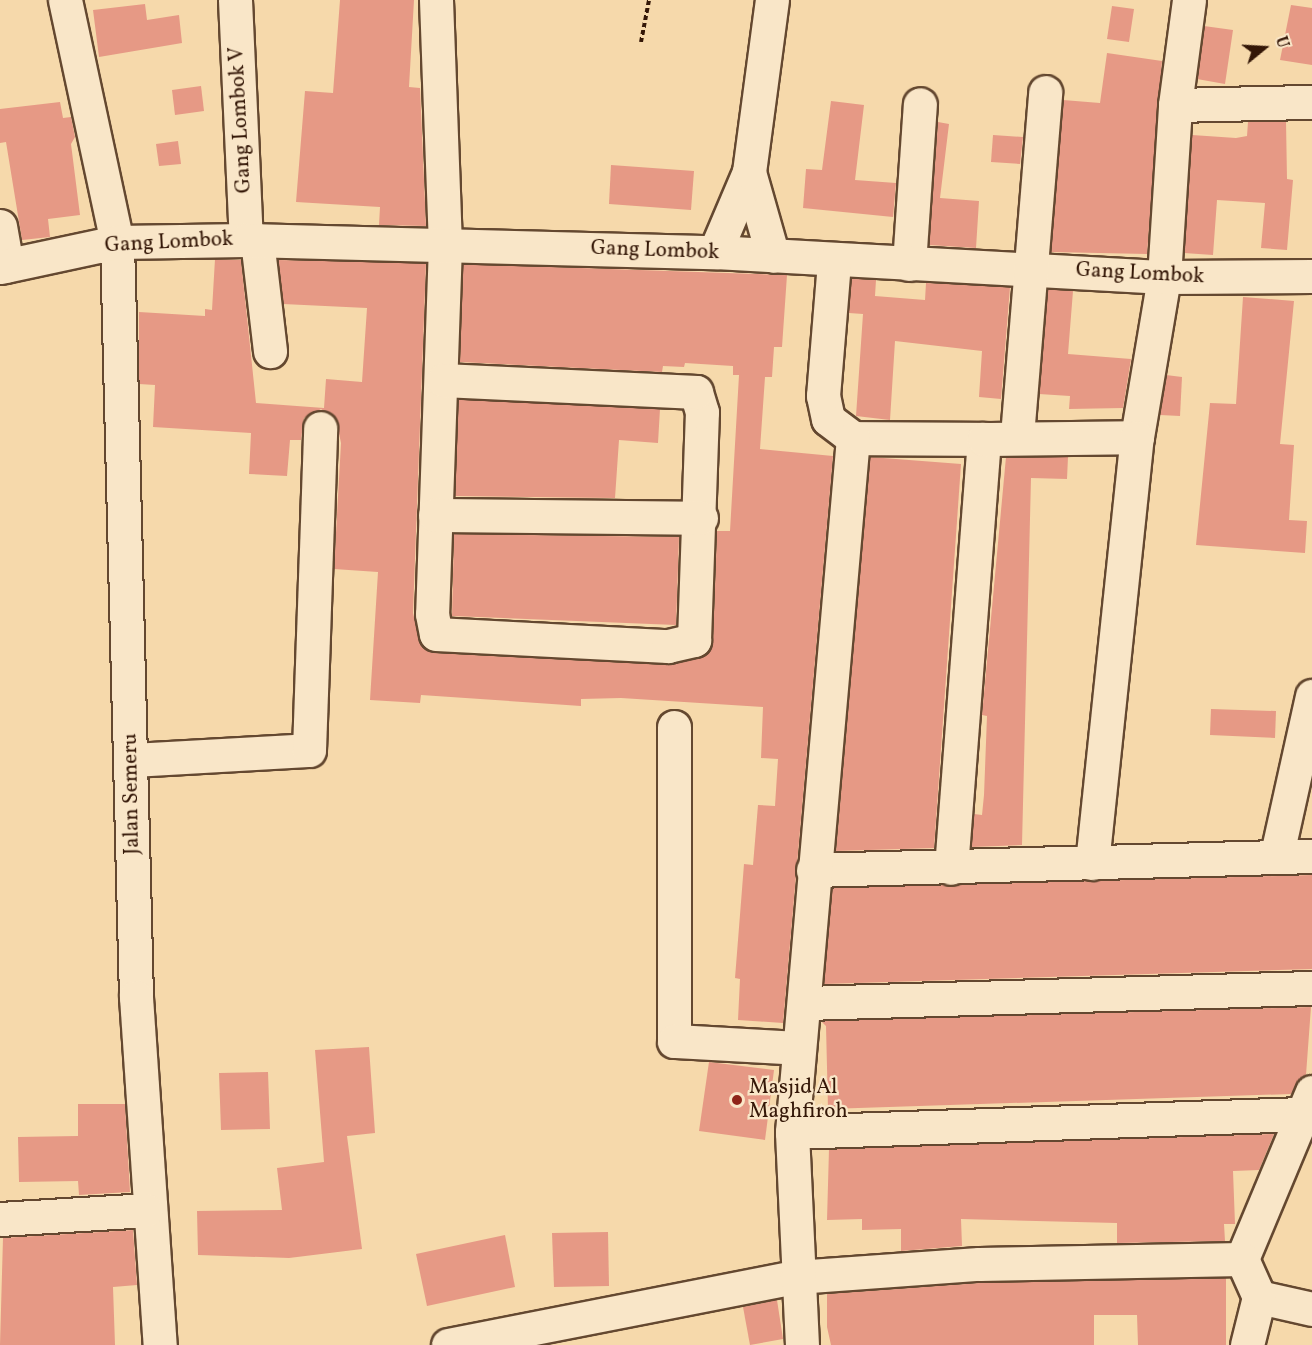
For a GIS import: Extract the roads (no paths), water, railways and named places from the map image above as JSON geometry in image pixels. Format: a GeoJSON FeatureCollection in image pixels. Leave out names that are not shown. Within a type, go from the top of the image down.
{"type":"FeatureCollection","features":[{"type":"Feature","properties":{"kind":"street","name":"Jalan Semeru"},"geometry":{"type":"LineString","coordinates":[[65,0],[117,242],[146,1210],[160,1345]]}},
{"type":"Feature","properties":{"kind":"street","name":"Gang Lombok V"},"geometry":{"type":"LineString","coordinates":[[235,0],[252,240],[270,351]]}},
{"type":"Feature","properties":{"kind":"street"},"geometry":{"type":"LineString","coordinates":[[436,0],[445,245],[443,380],[432,614],[436,634],[668,646],[694,640],[698,632],[702,412],[696,392],[443,380]]}},
{"type":"Feature","properties":{"kind":"street"},"geometry":{"type":"LineString","coordinates":[[715,252],[749,172],[771,0]]}},
{"type":"Feature","properties":{"kind":"street"},"geometry":{"type":"LineString","coordinates":[[1092,863],[1137,437],[1164,278],[1175,105],[1189,0]]}},
{"type":"Feature","properties":{"kind":"street"},"geometry":{"type":"LineString","coordinates":[[1017,436],[1046,92]]}},
{"type":"Feature","properties":{"kind":"street"},"geometry":{"type":"LineString","coordinates":[[1175,105],[1312,102]]}},
{"type":"Feature","properties":{"kind":"street"},"geometry":{"type":"LineString","coordinates":[[909,264],[921,104]]}},
{"type":"Feature","properties":{"kind":"street"},"geometry":{"type":"LineString","coordinates":[[749,172],[773,256]]}},
{"type":"Feature","properties":{"kind":"street"},"geometry":{"type":"LineString","coordinates":[[0,226],[3,266]]}},
{"type":"Feature","properties":{"kind":"street","name":"Gang Lombok"},"geometry":{"type":"LineString","coordinates":[[3,266],[117,242],[252,240],[715,252],[834,262],[1031,268],[1164,278],[1312,276]]}},
{"type":"Feature","properties":{"kind":"street"},"geometry":{"type":"LineString","coordinates":[[834,262],[823,396],[828,418],[852,438],[1137,437]]}},
{"type":"Feature","properties":{"kind":"street"},"geometry":{"type":"LineString","coordinates":[[131,760],[309,750],[320,428]]}},
{"type":"Feature","properties":{"kind":"street"},"geometry":{"type":"LineString","coordinates":[[802,1345],[796,1277],[792,1132],[799,1048],[806,1003],[813,870],[852,438]]}},
{"type":"Feature","properties":{"kind":"street"},"geometry":{"type":"LineString","coordinates":[[951,868],[984,439]]}},
{"type":"Feature","properties":{"kind":"street"},"geometry":{"type":"LineString","coordinates":[[435,515],[701,518]]}},
{"type":"Feature","properties":{"kind":"street"},"geometry":{"type":"LineString","coordinates":[[1277,854],[1312,696]]}},
{"type":"Feature","properties":{"kind":"street"},"geometry":{"type":"LineString","coordinates":[[674,727],[674,1041],[799,1048]]}},
{"type":"Feature","properties":{"kind":"street"},"geometry":{"type":"LineString","coordinates":[[813,870],[951,868],[1277,854],[1312,856]]}},
{"type":"Feature","properties":{"kind":"street"},"geometry":{"type":"LineString","coordinates":[[806,1003],[1312,988]]}},
{"type":"Feature","properties":{"kind":"street"},"geometry":{"type":"LineString","coordinates":[[792,1132],[1307,1103],[1242,1259],[1259,1297],[1247,1345]]}},
{"type":"Feature","properties":{"kind":"street"},"geometry":{"type":"LineString","coordinates":[[0,1219],[146,1210]]}},
{"type":"Feature","properties":{"kind":"street"},"geometry":{"type":"LineString","coordinates":[[448,1345],[796,1277],[980,1264],[1242,1259]]}},
{"type":"Feature","properties":{"kind":"street"},"geometry":{"type":"LineString","coordinates":[[1259,1297],[1312,1309]]}},
{"type":"Feature","properties":{"kind":"place","name":"Masjid Al Maghfiroh"},"geometry":{"type":"Point","coordinates":[737,1100]}}]}
